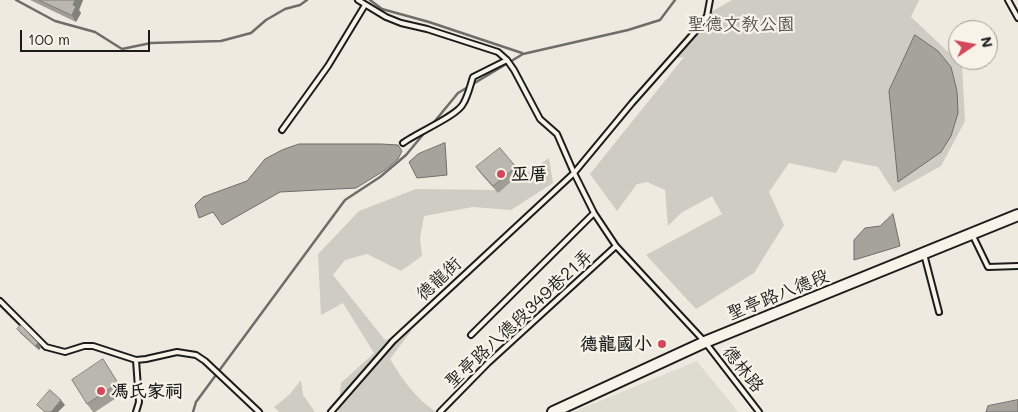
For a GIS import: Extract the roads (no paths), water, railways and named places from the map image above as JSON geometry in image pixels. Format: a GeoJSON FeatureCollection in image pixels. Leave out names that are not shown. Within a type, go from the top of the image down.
{"type":"FeatureCollection","features":[{"type":"Feature","properties":{"kind":"street","name":"聖亭路八德段"},"geometry":{"type":"LineString","coordinates":[[553,412],[706,342],[1018,215]]}},
{"type":"Feature","properties":{"kind":"lane"},"geometry":{"type":"LineString","coordinates":[[358,0],[386,17],[498,52],[507,60],[473,77],[463,105],[436,124],[414,134],[403,143]]}},
{"type":"Feature","properties":{"kind":"lane","name":"德龍街"},"geometry":{"type":"LineString","coordinates":[[331,412],[393,341],[574,172],[694,33],[706,16],[710,0]]}},
{"type":"Feature","properties":{"kind":"lane"},"geometry":{"type":"LineString","coordinates":[[1008,0],[1018,18]]}},
{"type":"Feature","properties":{"kind":"lane"},"geometry":{"type":"LineString","coordinates":[[282,130],[328,66],[365,5]]}},
{"type":"Feature","properties":{"kind":"lane","name":"德林路"},"geometry":{"type":"LineString","coordinates":[[507,60],[540,118],[557,134],[594,213],[616,246],[706,342],[759,412]]}},
{"type":"Feature","properties":{"kind":"lane"},"geometry":{"type":"LineString","coordinates":[[471,335],[594,213]]}},
{"type":"Feature","properties":{"kind":"lane"},"geometry":{"type":"LineString","coordinates":[[972,234],[988,267],[1018,266]]}},
{"type":"Feature","properties":{"kind":"lane","name":"聖亭路八德段349巷21弄"},"geometry":{"type":"LineString","coordinates":[[440,412],[488,363],[616,246]]}},
{"type":"Feature","properties":{"kind":"lane"},"geometry":{"type":"LineString","coordinates":[[924,254],[939,312]]}},
{"type":"Feature","properties":{"kind":"lane"},"geometry":{"type":"LineString","coordinates":[[0,301],[46,346],[65,352],[84,346],[93,346],[136,360],[177,352],[196,354],[259,412]]}},
{"type":"Feature","properties":{"kind":"lane"},"geometry":{"type":"LineString","coordinates":[[136,360],[138,402],[136,412]]}},
{"type":"Feature","properties":{"kind":"waterway"},"geometry":{"type":"LineString","coordinates":[[16,0],[55,21],[95,32],[122,49],[151,43],[221,41],[251,33],[266,20],[285,9],[300,5],[307,0]]}},
{"type":"Feature","properties":{"kind":"waterway"},"geometry":{"type":"LineString","coordinates":[[370,0],[382,9],[429,22],[522,53]]}},
{"type":"Feature","properties":{"kind":"waterway"},"geometry":{"type":"LineString","coordinates":[[430,127],[458,93],[523,54],[628,30],[660,20],[675,0]]}},
{"type":"Feature","properties":{"kind":"waterway"},"geometry":{"type":"LineString","coordinates":[[193,412],[196,402],[345,200],[380,177],[406,155],[426,131]]}},
{"type":"Feature","properties":{"kind":"place","name":"巫厝"},"geometry":{"type":"Point","coordinates":[501,174]}},
{"type":"Feature","properties":{"kind":"place","name":"德龍國小"},"geometry":{"type":"Point","coordinates":[662,344]}},
{"type":"Feature","properties":{"kind":"place","name":"馮氏家祠"},"geometry":{"type":"Point","coordinates":[101,391]}},
{"type":"Feature","properties":{"kind":"park label","name":"聖德文教公園"},"geometry":{"type":"Point","coordinates":[741,24]}}]}
